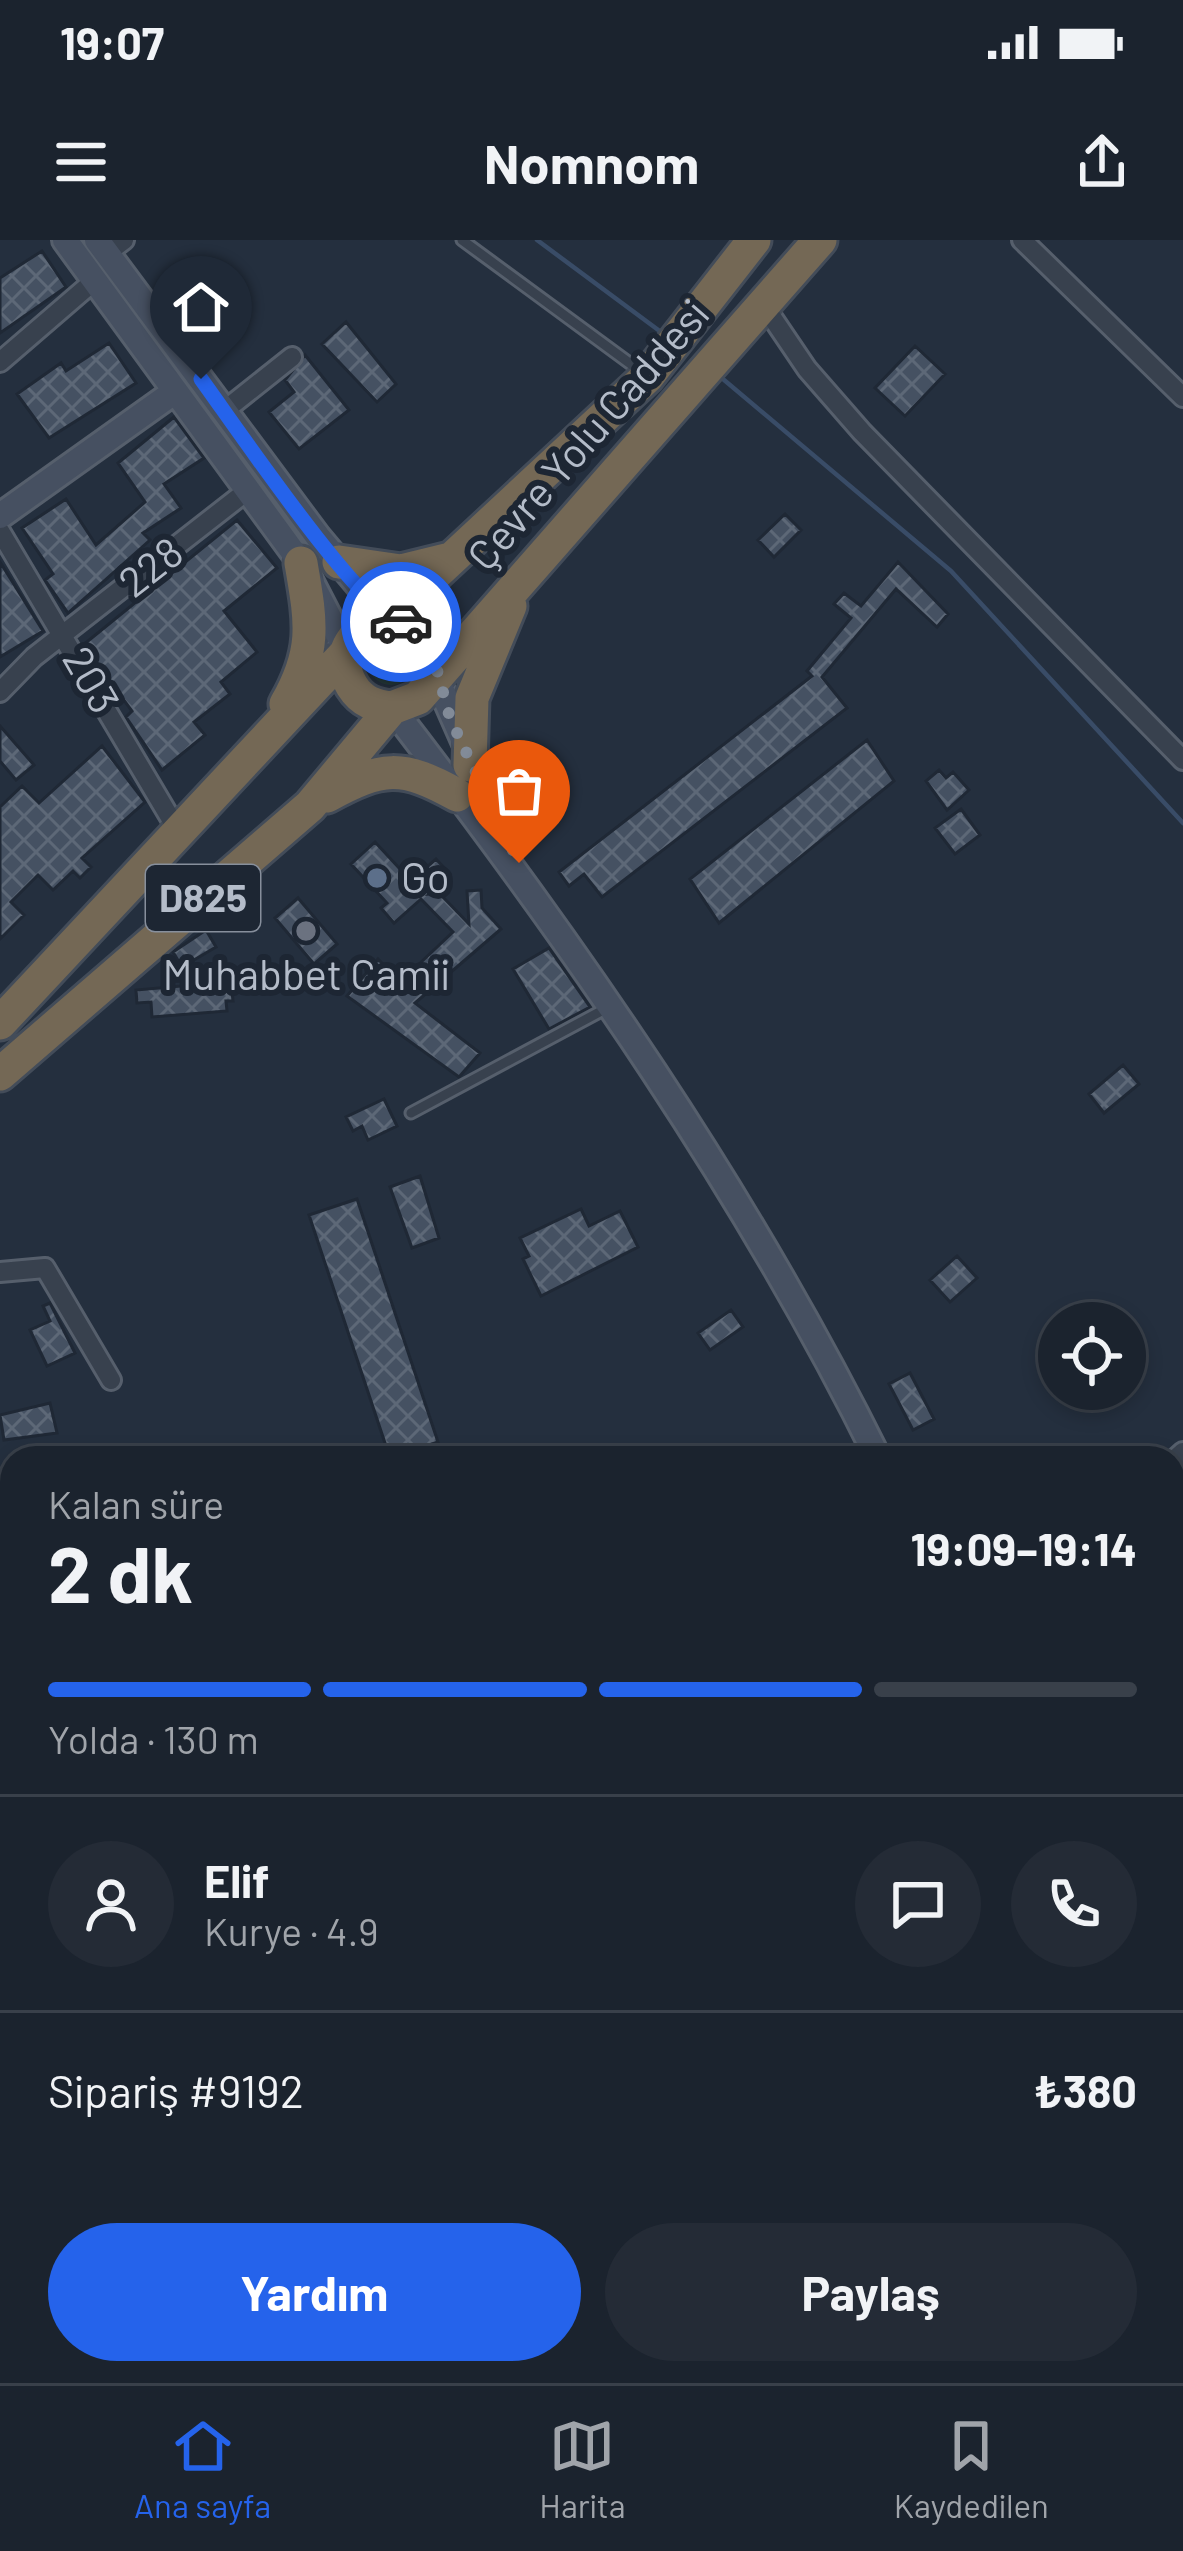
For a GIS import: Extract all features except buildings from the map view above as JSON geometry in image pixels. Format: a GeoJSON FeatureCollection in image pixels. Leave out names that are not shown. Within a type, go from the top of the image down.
{"type":"FeatureCollection","features":[{"type":"Feature","properties":{"kind":"highway","name":"Çevre Yolu Caddesi"},"geometry":{"type":"LineString","coordinates":[[387,619],[647,377],[754,240]]}},
{"type":"Feature","properties":{"kind":"highway","name":"Çevre Yolu Caddesi"},"geometry":{"type":"LineString","coordinates":[[0,1074],[310,806],[392,708],[418,698],[820,240]]}},
{"type":"Feature","properties":{"kind":"highway"},"geometry":{"type":"LineString","coordinates":[[339,562],[400,571],[458,557]]}},
{"type":"Feature","properties":{"kind":"highway"},"geometry":{"type":"LineString","coordinates":[[259,751],[303,674],[313,635],[302,563]]}},
{"type":"Feature","properties":{"kind":"highway"},"geometry":{"type":"LineString","coordinates":[[310,806],[369,774],[402,771],[464,780],[472,698],[518,586]]}},
{"type":"Feature","properties":{"kind":"highway"},"geometry":{"type":"LineString","coordinates":[[392,708],[365,701],[355,692],[345,665],[347,652],[364,628],[387,619],[421,632],[430,644],[435,675]]}},
{"type":"Feature","properties":{"kind":"highway","name":"D825"},"geometry":{"type":"LineString","coordinates":[[0,1023],[347,652]]}},
{"type":"Feature","properties":{"kind":"street"},"geometry":{"type":"LineString","coordinates":[[65,240],[302,563],[347,652]]}},
{"type":"Feature","properties":{"kind":"street"},"geometry":{"type":"LineString","coordinates":[[1022,240],[1183,397]]}},
{"type":"Feature","properties":{"kind":"street"},"geometry":{"type":"LineString","coordinates":[[109,244],[224,411],[387,619]]}},
{"type":"Feature","properties":{"kind":"street"},"geometry":{"type":"LineString","coordinates":[[0,362],[94,280]]}},
{"type":"Feature","properties":{"kind":"street"},"geometry":{"type":"LineString","coordinates":[[763,304],[807,369],[862,432],[1183,760]]}},
{"type":"Feature","properties":{"kind":"street"},"geometry":{"type":"LineString","coordinates":[[224,411],[292,357]]}},
{"type":"Feature","properties":{"kind":"street"},"geometry":{"type":"LineString","coordinates":[[0,516],[175,392]]}},
{"type":"Feature","properties":{"kind":"street","name":"228"},"geometry":{"type":"LineString","coordinates":[[0,692],[248,490]]}},
{"type":"Feature","properties":{"kind":"street","name":"203"},"geometry":{"type":"LineString","coordinates":[[0,531],[178,831]]}},
{"type":"Feature","properties":{"kind":"street"},"geometry":{"type":"LineString","coordinates":[[435,675],[464,780]]}},
{"type":"Feature","properties":{"kind":"street"},"geometry":{"type":"LineString","coordinates":[[392,708],[464,780],[822,1345],[872,1446]]}},
{"type":"Feature","properties":{"kind":"street"},"geometry":{"type":"LineString","coordinates":[[0,1272],[45,1268],[111,1380]]}},
{"type":"Feature","properties":{"kind":"lane"},"geometry":{"type":"LineString","coordinates":[[462,240],[647,377]]}},
{"type":"Feature","properties":{"kind":"lane"},"geometry":{"type":"LineString","coordinates":[[411,1113],[609,1006]]}},
{"type":"Feature","properties":{"kind":"green space"},"geometry":{"type":"Polygon","coordinates":[[[391,639],[407,646],[414,662],[407,678],[391,685],[375,678],[368,662],[375,646],[391,639]]]}},
{"type":"Feature","properties":{"kind":"waterway"},"geometry":{"type":"LineString","coordinates":[[537,240],[665,335]]}},
{"type":"Feature","properties":{"kind":"waterway"},"geometry":{"type":"LineString","coordinates":[[717,374],[951,571],[1183,823]]}},
{"type":"Feature","properties":{"kind":"way so far"},"geometry":{"type":"LineString","coordinates":[[401,622],[421,632],[430,644],[450,718],[519,863]]}},
{"type":"Feature","properties":{"kind":"place","name":"Go"},"geometry":{"type":"Point","coordinates":[377,878]}},
{"type":"Feature","properties":{"kind":"place","name":"Muhabbet Camii"},"geometry":{"type":"Point","coordinates":[306,931]}},
{"type":"Feature","properties":{"kind":"route"},"geometry":{"type":"LineString","coordinates":[[201,379],[318,537],[387,619],[401,622]]}}]}
